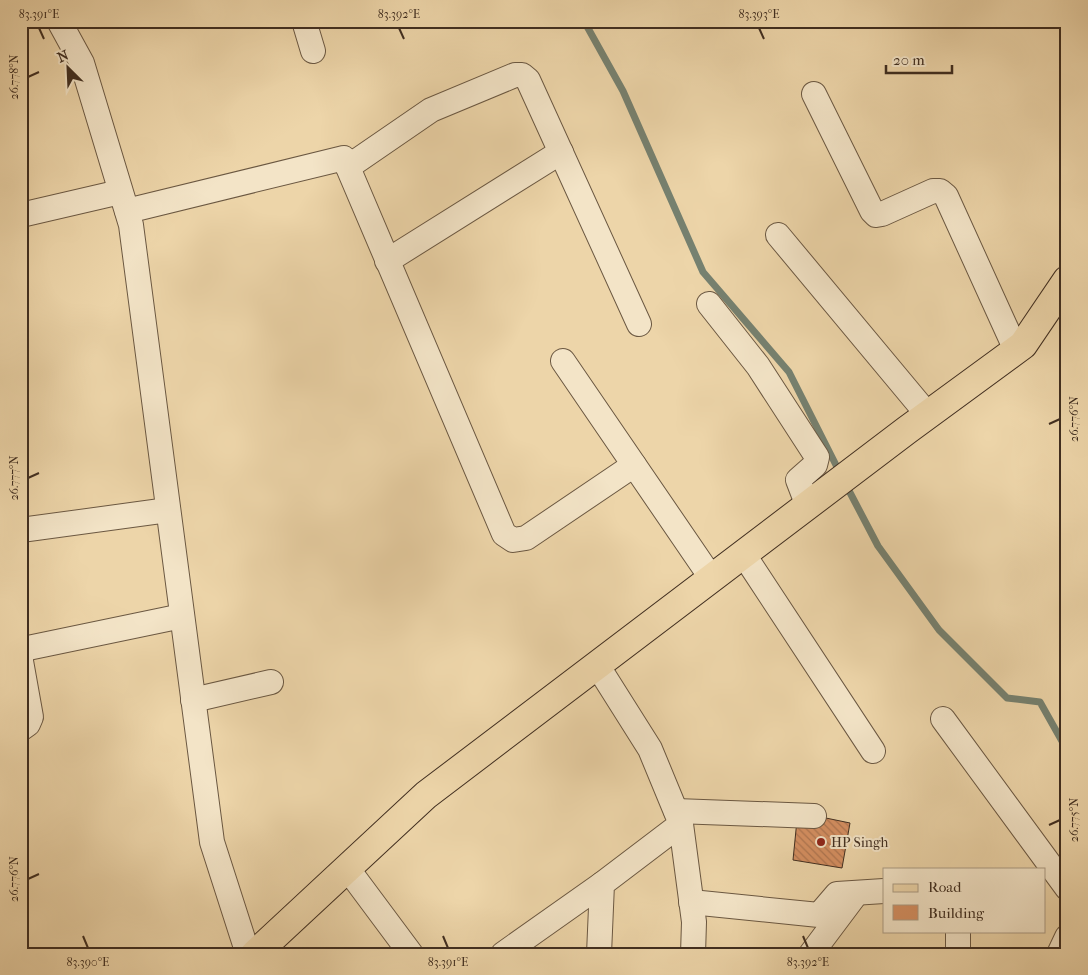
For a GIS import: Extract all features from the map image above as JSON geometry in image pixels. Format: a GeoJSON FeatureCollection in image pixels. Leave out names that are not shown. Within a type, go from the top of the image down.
{"type":"FeatureCollection","features":[{"type":"Feature","properties":{"kind":"main road"},"geometry":{"type":"LineString","coordinates":[[255,954],[426,795],[1023,345],[1067,280]]}},
{"type":"Feature","properties":{"kind":"street"},"geometry":{"type":"LineString","coordinates":[[59,21],[82,63],[131,225],[212,842],[248,954]]}},
{"type":"Feature","properties":{"kind":"street"},"geometry":{"type":"LineString","coordinates":[[304,21],[313,52]]}},
{"type":"Feature","properties":{"kind":"street"},"geometry":{"type":"LineString","coordinates":[[348,167],[431,110],[515,75],[522,75],[528,80],[639,324]]}},
{"type":"Feature","properties":{"kind":"street"},"geometry":{"type":"LineString","coordinates":[[814,94],[872,211],[876,214],[882,214],[933,191],[940,192],[946,196],[1016,350]]}},
{"type":"Feature","properties":{"kind":"street"},"geometry":{"type":"LineString","coordinates":[[387,261],[561,152]]}},
{"type":"Feature","properties":{"kind":"street"},"geometry":{"type":"LineString","coordinates":[[21,214],[124,201],[344,158],[504,534],[513,540],[526,538],[634,465]]}},
{"type":"Feature","properties":{"kind":"street"},"geometry":{"type":"LineString","coordinates":[[778,235],[918,423]]}},
{"type":"Feature","properties":{"kind":"street"},"geometry":{"type":"LineString","coordinates":[[709,304],[758,366],[817,457],[815,465],[798,480],[811,504]]}},
{"type":"Feature","properties":{"kind":"street"},"geometry":{"type":"LineString","coordinates":[[563,361],[712,579]]}},
{"type":"Feature","properties":{"kind":"street"},"geometry":{"type":"LineString","coordinates":[[21,530],[168,510]]}},
{"type":"Feature","properties":{"kind":"street"},"geometry":{"type":"LineString","coordinates":[[744,555],[873,751]]}},
{"type":"Feature","properties":{"kind":"street"},"geometry":{"type":"LineString","coordinates":[[21,729],[28,724],[31,717],[21,659],[22,652],[28,648],[182,616]]}},
{"type":"Feature","properties":{"kind":"street"},"geometry":{"type":"LineString","coordinates":[[597,665],[650,750],[679,817],[691,902],[693,954]]}},
{"type":"Feature","properties":{"kind":"street"},"geometry":{"type":"LineString","coordinates":[[193,700],[271,682]]}},
{"type":"Feature","properties":{"kind":"street"},"geometry":{"type":"LineString","coordinates":[[943,719],[1056,879]]}},
{"type":"Feature","properties":{"kind":"street"},"geometry":{"type":"LineString","coordinates":[[503,954],[602,884],[679,817],[814,816]]}},
{"type":"Feature","properties":{"kind":"street"},"geometry":{"type":"LineString","coordinates":[[347,868],[411,954]]}},
{"type":"Feature","properties":{"kind":"street"},"geometry":{"type":"LineString","coordinates":[[599,954],[602,884]]}},
{"type":"Feature","properties":{"kind":"street"},"geometry":{"type":"LineString","coordinates":[[691,902],[819,915],[837,894],[883,891]]}},
{"type":"Feature","properties":{"kind":"street"},"geometry":{"type":"LineString","coordinates":[[811,954],[857,892]]}},
{"type":"Feature","properties":{"kind":"street"},"geometry":{"type":"LineString","coordinates":[[958,932],[958,954]]}},
{"type":"Feature","properties":{"kind":"street"},"geometry":{"type":"LineString","coordinates":[[1060,954],[1067,937]]}},
{"type":"Feature","properties":{"kind":"building","name":"HP Singh"},"geometry":{"type":"Polygon","coordinates":[[[821,817],[850,823],[842,868],[793,860],[797,820],[821,817]]]}},
{"type":"Feature","properties":{"kind":"waterway"},"geometry":{"type":"LineString","coordinates":[[584,21],[623,91],[703,272],[789,372],[840,473]]}},
{"type":"Feature","properties":{"kind":"waterway"},"geometry":{"type":"LineString","coordinates":[[846,485],[878,546],[939,630],[1007,698],[1040,702],[1067,750]]}},
{"type":"Feature","properties":{"kind":"place","name":"HP Singh"},"geometry":{"type":"Point","coordinates":[821,842]}}]}
